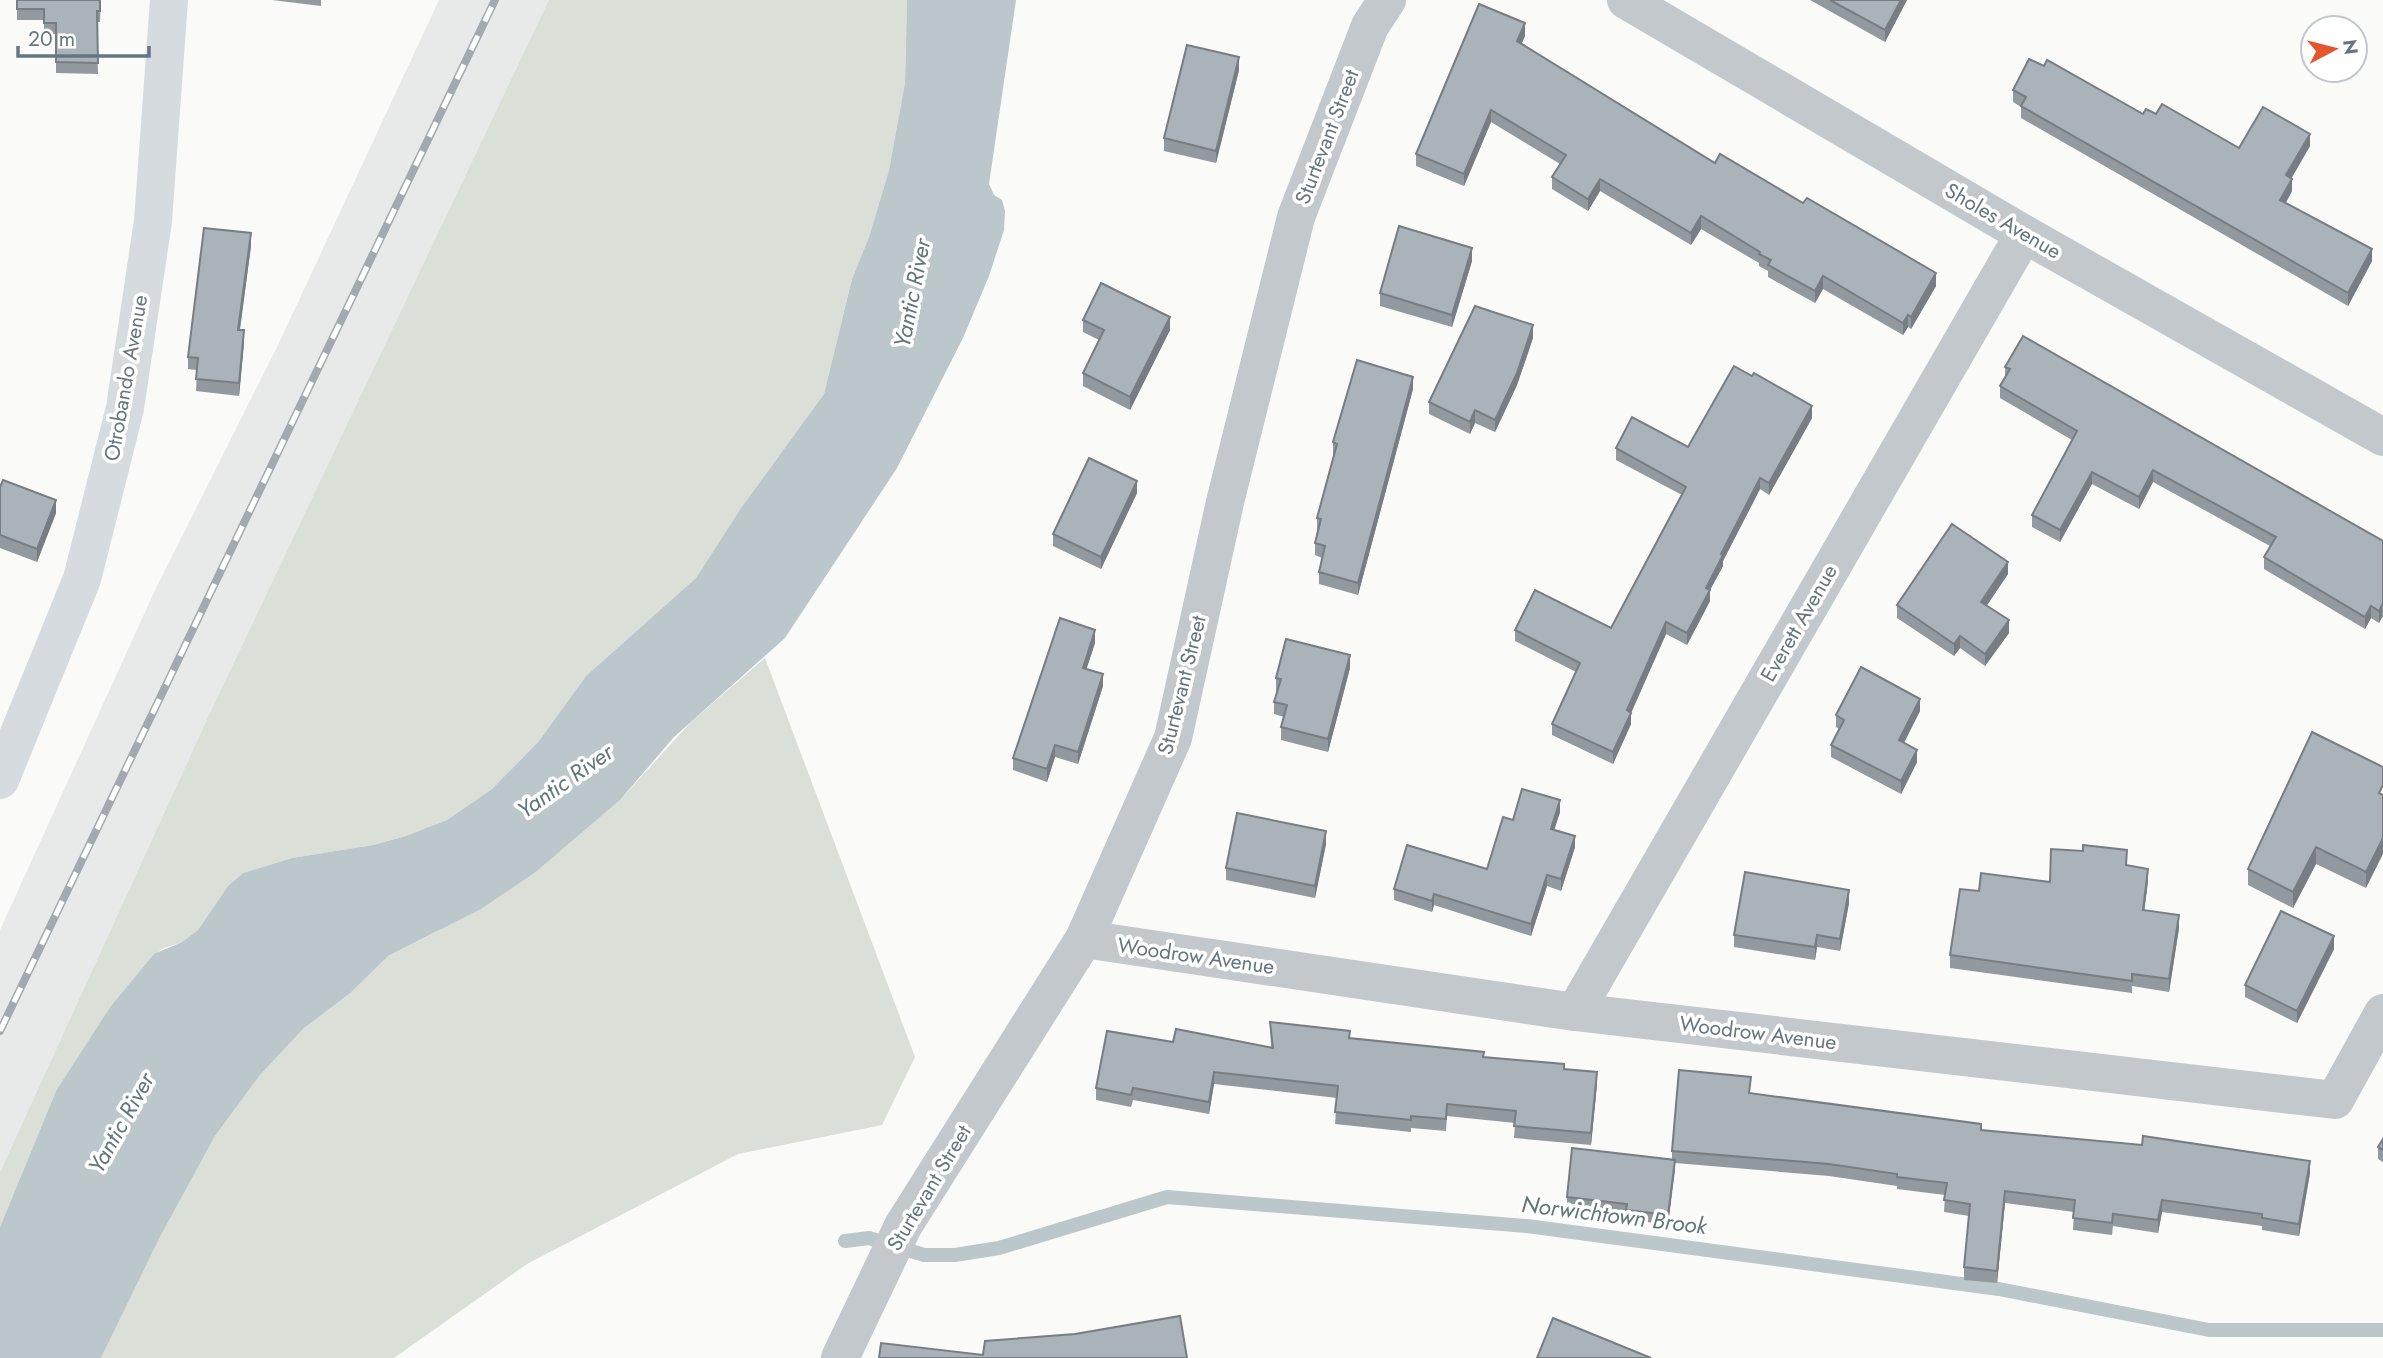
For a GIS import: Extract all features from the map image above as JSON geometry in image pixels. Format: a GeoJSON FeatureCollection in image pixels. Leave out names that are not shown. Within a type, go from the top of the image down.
{"type":"FeatureCollection","features":[{"type":"Feature","properties":{"kind":"street","name":"Otrobando Avenue"},"geometry":{"type":"LineString","coordinates":[[0,780],[82,579],[125,408],[153,221],[169,0]]}},
{"type":"Feature","properties":{"kind":"street","name":"Sturtevant Street"},"geometry":{"type":"LineString","coordinates":[[840,1358],[903,1226],[1084,939],[1173,738],[1225,502],[1296,216],[1370,26],[1387,0]]}},
{"type":"Feature","properties":{"kind":"street","name":"Sholes Avenue"},"geometry":{"type":"LineString","coordinates":[[1626,0],[2024,234],[2383,437]]}},
{"type":"Feature","properties":{"kind":"street","name":"Everett Avenue"},"geometry":{"type":"LineString","coordinates":[[1574,1012],[2024,234]]}},
{"type":"Feature","properties":{"kind":"street","name":"Woodrow Avenue"},"geometry":{"type":"LineString","coordinates":[[1084,939],[1574,1012],[2335,1100],[2383,1013]]}},
{"type":"Feature","properties":{"kind":"shaded area"},"geometry":{"type":"Polygon","coordinates":[[[439,0],[550,0],[208,717],[0,1172],[0,930],[156,588],[278,345],[439,0]]]}},
{"type":"Feature","properties":{"kind":"shaded area"},"geometry":{"type":"Polygon","coordinates":[[[549,0],[907,0],[905,83],[889,170],[869,237],[852,279],[824,394],[741,508],[696,578],[586,676],[539,741],[492,789],[447,820],[406,836],[373,845],[292,858],[243,873],[228,886],[198,930],[182,942],[161,949],[56,1091],[0,1227],[0,1172],[208,717],[549,0]]]}},
{"type":"Feature","properties":{"kind":"shaded area"},"geometry":{"type":"Polygon","coordinates":[[[765,658],[915,1057],[882,1125],[738,1154],[527,1264],[394,1358],[101,1358],[160,1237],[215,1136],[260,1075],[304,1028],[388,956],[436,932],[537,871],[620,800],[691,722],[765,658]]]}},
{"type":"Feature","properties":{"kind":"water","name":"Yantic River"},"geometry":{"type":"Polygon","coordinates":[[[907,0],[1016,0],[989,184],[994,195],[1002,200],[1005,211],[1004,230],[989,276],[963,338],[897,468],[785,638],[674,737],[620,800],[537,871],[481,909],[388,956],[350,993],[304,1028],[260,1075],[215,1136],[160,1237],[101,1358],[0,1358],[0,1227],[56,1091],[111,1006],[154,954],[182,942],[198,930],[228,886],[243,873],[292,858],[373,845],[406,836],[447,820],[492,789],[539,741],[586,676],[696,578],[741,508],[824,394],[852,279],[869,237],[889,170],[905,83],[907,0]]]}},
{"type":"Feature","properties":{"kind":"building"},"geometry":{"type":"Polygon","coordinates":[[[17,0],[100,0],[100,11],[97,11],[98,63],[56,62],[56,23],[44,23],[44,9],[17,9],[17,0]]]}},
{"type":"Feature","properties":{"kind":"building"},"geometry":{"type":"Polygon","coordinates":[[[1830,0],[1901,0],[1885,30],[1830,0]]]}},
{"type":"Feature","properties":{"kind":"building"},"geometry":{"type":"Polygon","coordinates":[[[1479,4],[1525,23],[1517,41],[1715,163],[1720,154],[1803,203],[1807,198],[1936,273],[1911,317],[1908,315],[1903,323],[1823,276],[1815,291],[1768,265],[1771,260],[1701,216],[1691,233],[1600,179],[1588,199],[1552,177],[1566,155],[1491,110],[1464,174],[1416,154],[1479,4]]]}},
{"type":"Feature","properties":{"kind":"building"},"geometry":{"type":"Polygon","coordinates":[[[1187,45],[1239,57],[1216,151],[1164,138],[1187,45]]]}},
{"type":"Feature","properties":{"kind":"building"},"geometry":{"type":"Polygon","coordinates":[[[2029,59],[2044,66],[2047,60],[2143,114],[2146,109],[2156,114],[2162,104],[2239,148],[2263,107],[2310,134],[2286,175],[2292,179],[2280,200],[2372,249],[2348,293],[2021,106],[2026,97],[2013,90],[2029,59]]]}},
{"type":"Feature","properties":{"kind":"building"},"geometry":{"type":"Polygon","coordinates":[[[1399,226],[1472,248],[1452,315],[1380,293],[1399,226]]]}},
{"type":"Feature","properties":{"kind":"building"},"geometry":{"type":"Polygon","coordinates":[[[204,228],[251,233],[238,330],[244,330],[239,383],[196,379],[198,358],[188,357],[204,228]]]}},
{"type":"Feature","properties":{"kind":"building"},"geometry":{"type":"Polygon","coordinates":[[[1101,283],[1170,317],[1130,397],[1083,373],[1104,330],[1083,320],[1101,283]]]}},
{"type":"Feature","properties":{"kind":"building"},"geometry":{"type":"Polygon","coordinates":[[[1475,306],[1533,325],[1517,373],[1495,420],[1475,410],[1470,422],[1429,402],[1475,306]]]}},
{"type":"Feature","properties":{"kind":"building"},"geometry":{"type":"Polygon","coordinates":[[[2023,336],[2383,541],[2383,606],[2379,611],[2371,606],[2365,617],[2264,557],[2276,537],[2153,470],[2139,497],[2092,472],[2060,530],[2032,515],[2077,431],[2000,386],[2010,369],[2005,367],[2023,336]]]}},
{"type":"Feature","properties":{"kind":"building"},"geometry":{"type":"Polygon","coordinates":[[[1357,360],[1413,377],[1358,583],[1319,572],[1325,546],[1315,543],[1321,519],[1317,518],[1337,444],[1333,442],[1357,360]]]}},
{"type":"Feature","properties":{"kind":"building"},"geometry":{"type":"Polygon","coordinates":[[[1734,366],[1752,376],[1754,373],[1812,406],[1769,483],[1760,478],[1721,554],[1723,555],[1706,588],[1710,590],[1687,633],[1666,622],[1627,710],[1631,713],[1613,752],[1552,724],[1580,663],[1515,630],[1535,590],[1611,628],[1686,487],[1616,448],[1632,417],[1688,447],[1734,366]]]}},
{"type":"Feature","properties":{"kind":"building"},"geometry":{"type":"Polygon","coordinates":[[[1089,458],[1137,481],[1101,557],[1053,534],[1089,458]]]}},
{"type":"Feature","properties":{"kind":"building"},"geometry":{"type":"Polygon","coordinates":[[[3,480],[56,500],[37,549],[0,535],[0,487],[3,480]]]}},
{"type":"Feature","properties":{"kind":"building"},"geometry":{"type":"Polygon","coordinates":[[[1952,524],[2008,562],[1981,602],[2009,620],[1985,654],[1960,636],[1954,644],[1897,605],[1952,524]]]}},
{"type":"Feature","properties":{"kind":"building"},"geometry":{"type":"Polygon","coordinates":[[[1060,618],[1095,630],[1083,668],[1103,674],[1078,752],[1055,745],[1047,769],[1013,758],[1060,618]]]}},
{"type":"Feature","properties":{"kind":"building"},"geometry":{"type":"Polygon","coordinates":[[[1286,639],[1350,655],[1328,739],[1281,727],[1287,705],[1274,702],[1281,679],[1276,678],[1286,639]]]}},
{"type":"Feature","properties":{"kind":"building"},"geometry":{"type":"Polygon","coordinates":[[[1861,667],[1920,699],[1899,740],[1917,750],[1901,781],[1831,745],[1844,720],[1836,715],[1861,667]]]}},
{"type":"Feature","properties":{"kind":"building"},"geometry":{"type":"Polygon","coordinates":[[[2312,732],[2383,767],[2383,785],[2379,793],[2383,795],[2383,838],[2366,872],[2316,847],[2293,892],[2248,869],[2312,732]]]}},
{"type":"Feature","properties":{"kind":"building"},"geometry":{"type":"Polygon","coordinates":[[[1522,789],[1560,800],[1551,829],[1575,836],[1561,879],[1547,875],[1531,924],[1434,894],[1432,901],[1394,889],[1407,845],[1487,869],[1503,817],[1513,820],[1522,789]]]}},
{"type":"Feature","properties":{"kind":"building"},"geometry":{"type":"Polygon","coordinates":[[[1237,813],[1326,831],[1315,886],[1226,868],[1237,813]]]}},
{"type":"Feature","properties":{"kind":"building"},"geometry":{"type":"Polygon","coordinates":[[[2083,845],[2127,850],[2126,865],[2148,869],[2143,910],[2179,915],[2169,979],[2132,974],[2132,981],[1950,955],[1960,889],[1979,891],[1981,873],[2050,882],[2051,849],[2083,851],[2083,845]]]}},
{"type":"Feature","properties":{"kind":"building"},"geometry":{"type":"Polygon","coordinates":[[[1745,872],[1849,890],[1840,939],[1817,935],[1815,947],[1734,935],[1745,872]]]}},
{"type":"Feature","properties":{"kind":"building"},"geometry":{"type":"Polygon","coordinates":[[[2281,911],[2334,936],[2297,1011],[2245,985],[2281,911]]]}},
{"type":"Feature","properties":{"kind":"building"},"geometry":{"type":"Polygon","coordinates":[[[1270,1022],[1350,1031],[1349,1038],[1484,1052],[1483,1057],[1564,1064],[1564,1069],[1597,1072],[1591,1133],[1514,1126],[1516,1111],[1447,1104],[1446,1119],[1411,1116],[1411,1120],[1335,1112],[1338,1086],[1214,1072],[1209,1102],[1133,1088],[1131,1095],[1096,1088],[1107,1031],[1173,1042],[1176,1029],[1273,1048],[1270,1022]]]}},
{"type":"Feature","properties":{"kind":"building"},"geometry":{"type":"Polygon","coordinates":[[[1679,1070],[1751,1077],[1749,1093],[1981,1124],[1981,1130],[2142,1145],[2143,1136],[2310,1161],[2299,1224],[2262,1218],[2262,1214],[2162,1200],[2158,1220],[2113,1214],[2112,1223],[2073,1218],[2075,1200],[2005,1191],[1997,1271],[1964,1267],[1970,1204],[1944,1200],[1947,1183],[1829,1164],[1672,1151],[1679,1070]]]}},
{"type":"Feature","properties":{"kind":"building"},"geometry":{"type":"Polygon","coordinates":[[[1572,1148],[1675,1160],[1668,1215],[1626,1210],[1627,1204],[1567,1197],[1572,1148]]]}},
{"type":"Feature","properties":{"kind":"building"},"geometry":{"type":"Polygon","coordinates":[[[1180,1316],[1187,1358],[879,1358],[881,1343],[983,1355],[985,1341],[1075,1334],[1180,1316]]]}},
{"type":"Feature","properties":{"kind":"building"},"geometry":{"type":"Polygon","coordinates":[[[1553,1318],[1651,1358],[1537,1358],[1553,1318]]]}},
{"type":"Feature","properties":{"kind":"waterway","name":"Norwichtown Brook"},"geometry":{"type":"LineString","coordinates":[[845,1241],[869,1238],[924,1255],[955,1255],[999,1248],[1167,1197],[1527,1226],[1999,1289],[2209,1330],[2383,1330]]}},
{"type":"Feature","properties":{"kind":"railway"},"geometry":{"type":"LineString","coordinates":[[0,1031],[495,0]]}}]}
